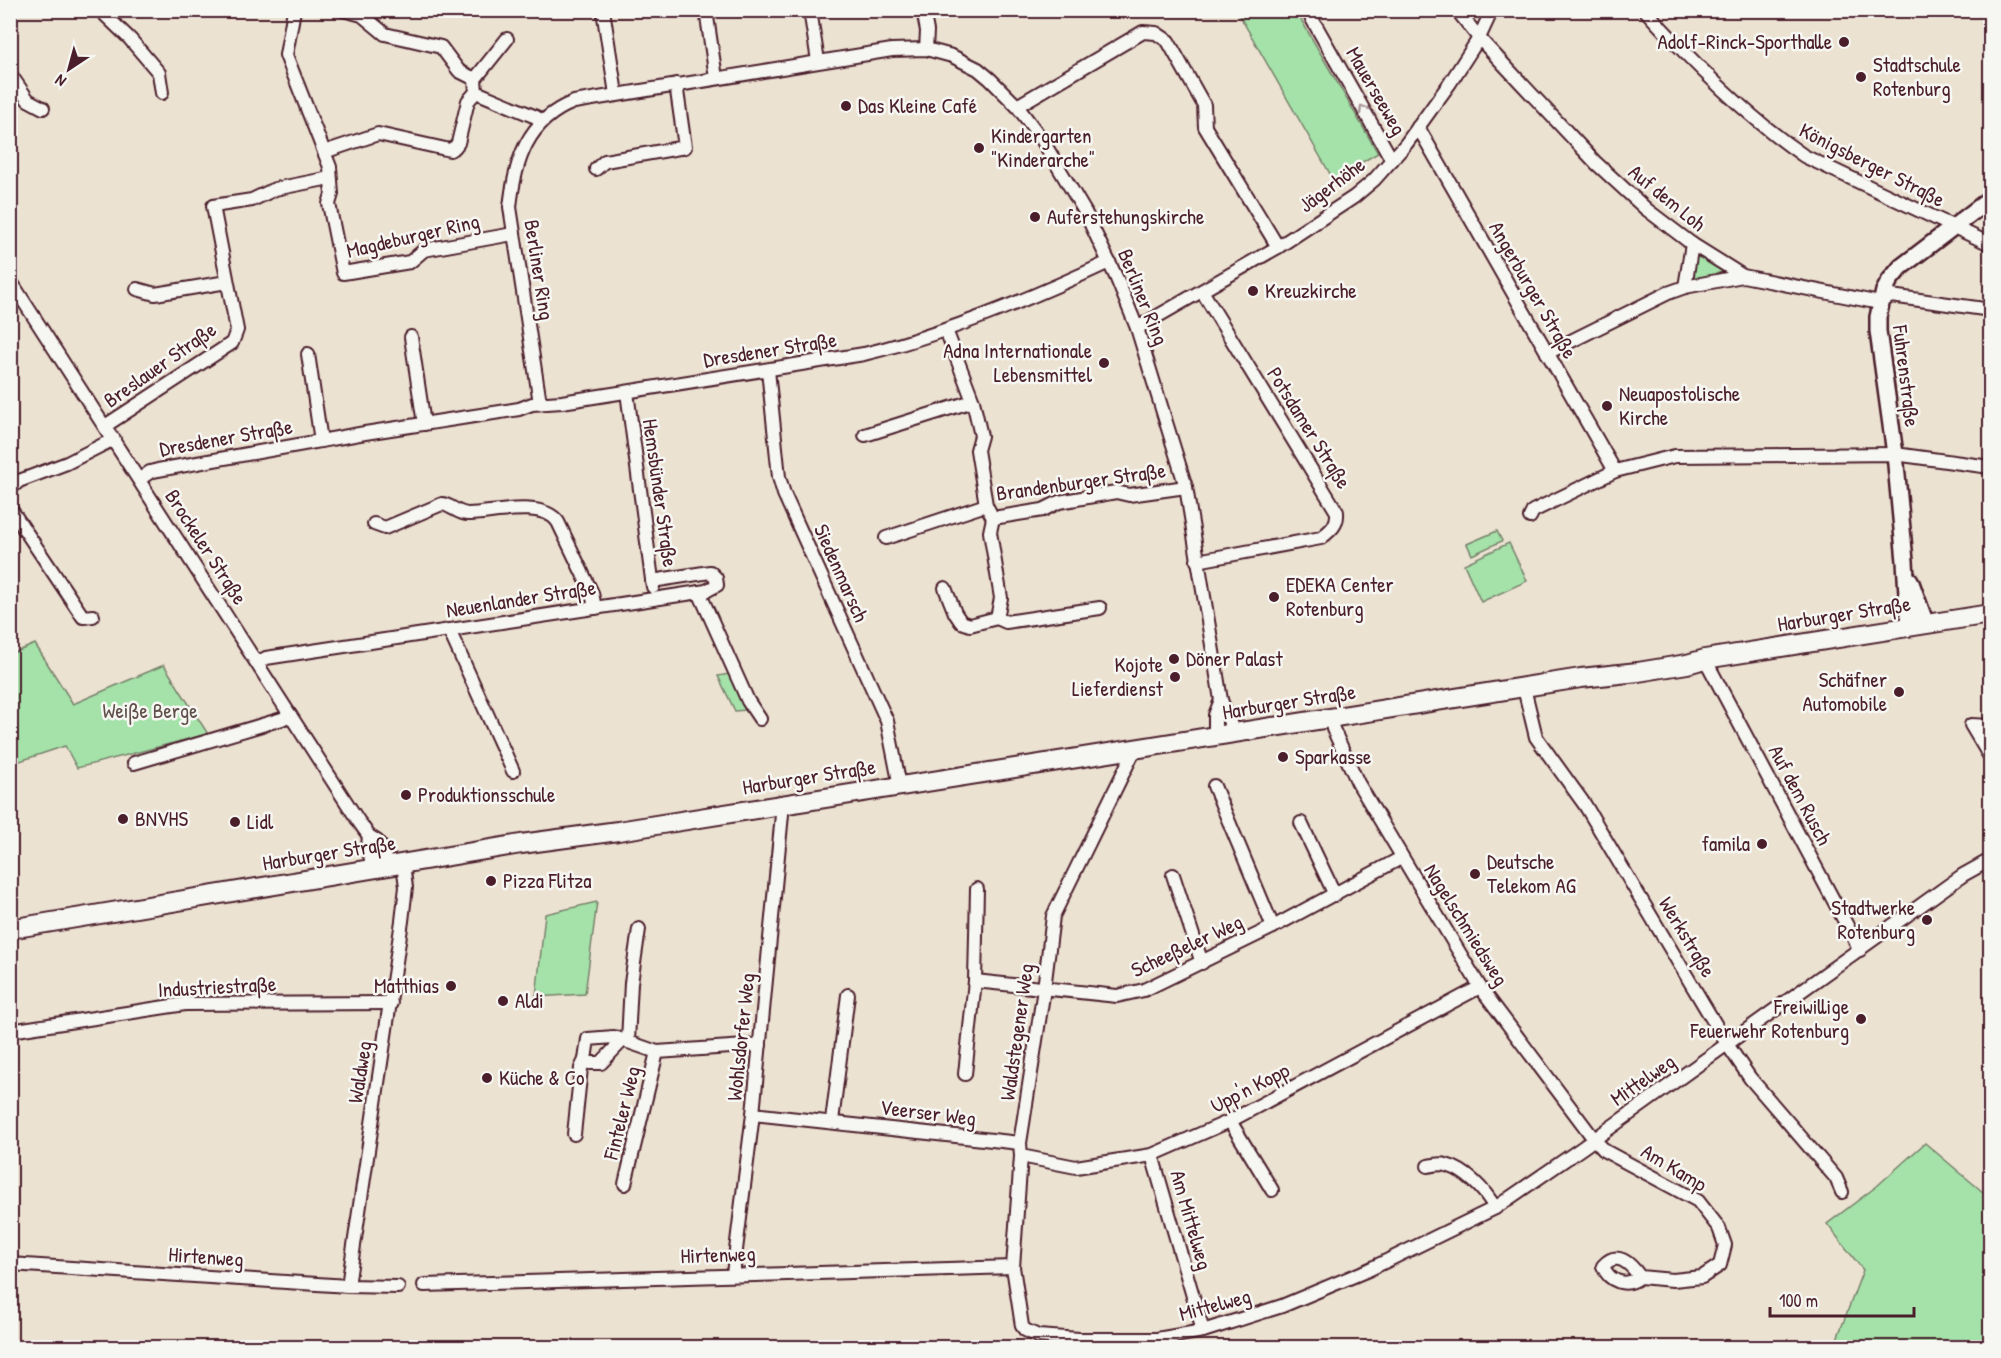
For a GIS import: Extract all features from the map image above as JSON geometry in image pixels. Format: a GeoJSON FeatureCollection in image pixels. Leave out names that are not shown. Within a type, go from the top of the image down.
{"type":"FeatureCollection","features":[{"type":"Feature","properties":{"kind":"main road","name":"Harburger Straße"},"geometry":{"type":"LineString","coordinates":[[10,929],[783,804],[1616,673],[1687,664],[1705,659],[1990,614]]}},
{"type":"Feature","properties":{"kind":"street"},"geometry":{"type":"LineString","coordinates":[[100,10],[130,39],[159,73],[162,93]]}},
{"type":"Feature","properties":{"kind":"street","name":"Magdeburger Ring"},"geometry":{"type":"LineString","coordinates":[[294,10],[286,55],[330,167],[332,194],[329,204],[343,273],[410,262],[424,250],[513,234]]}},
{"type":"Feature","properties":{"kind":"street"},"geometry":{"type":"LineString","coordinates":[[344,10],[362,15],[385,34],[441,47],[459,71],[475,86],[531,114],[541,122]]}},
{"type":"Feature","properties":{"kind":"street"},"geometry":{"type":"LineString","coordinates":[[603,10],[616,94]]}},
{"type":"Feature","properties":{"kind":"street"},"geometry":{"type":"LineString","coordinates":[[706,10],[716,78]]}},
{"type":"Feature","properties":{"kind":"street"},"geometry":{"type":"LineString","coordinates":[[810,10],[818,62]]}},
{"type":"Feature","properties":{"kind":"street"},"geometry":{"type":"LineString","coordinates":[[923,10],[927,31],[926,49]]}},
{"type":"Feature","properties":{"kind":"street","name":"Mauerseeweg"},"geometry":{"type":"LineString","coordinates":[[1307,10],[1392,160]]}},
{"type":"Feature","properties":{"kind":"street","name":"Auf dem Loh"},"geometry":{"type":"LineString","coordinates":[[1456,10],[1479,38],[1596,163],[1646,209],[1692,244],[1743,276],[1880,303]]}},
{"type":"Feature","properties":{"kind":"street","name":"Jägerhöhe"},"geometry":{"type":"LineString","coordinates":[[1137,328],[1278,247],[1354,197],[1392,160],[1418,127],[1479,38],[1492,10]]}},
{"type":"Feature","properties":{"kind":"street","name":"Königsberger Straße"},"geometry":{"type":"LineString","coordinates":[[1650,12],[1707,74],[1781,140],[1804,156],[1990,244]]}},
{"type":"Feature","properties":{"kind":"street"},"geometry":{"type":"LineString","coordinates":[[1017,106],[1143,32],[1156,33],[1168,41],[1204,105],[1205,127],[1278,247]]}},
{"type":"Feature","properties":{"kind":"street"},"geometry":{"type":"LineString","coordinates":[[324,152],[378,134],[450,150],[455,147],[468,101],[475,86],[507,39]]}},
{"type":"Feature","properties":{"kind":"street","name":"Berliner Ring"},"geometry":{"type":"LineString","coordinates":[[540,403],[510,207],[516,168],[529,139],[541,122],[558,109],[574,102],[676,84],[892,50],[926,49],[952,56],[978,69],[1002,89],[1057,162],[1085,212],[1137,328],[1186,487],[1221,700],[1234,734]]}},
{"type":"Feature","properties":{"kind":"street"},"geometry":{"type":"LineString","coordinates":[[10,74],[28,100],[43,108]]}},
{"type":"Feature","properties":{"kind":"street"},"geometry":{"type":"LineString","coordinates":[[596,169],[604,161],[686,147],[676,84]]}},
{"type":"Feature","properties":{"kind":"street","name":"Angerburger Straße"},"geometry":{"type":"LineString","coordinates":[[1418,127],[1615,471]]}},
{"type":"Feature","properties":{"kind":"street","name":"Breslauer Straße"},"geometry":{"type":"LineString","coordinates":[[105,426],[232,344],[237,330],[213,206],[252,200],[275,189],[330,178]]}},
{"type":"Feature","properties":{"kind":"street","name":"Fuhrenstraße"},"geometry":{"type":"LineString","coordinates":[[1917,626],[1906,572],[1895,454],[1878,332],[1880,303],[1894,274],[1990,199]]}},
{"type":"Feature","properties":{"kind":"street"},"geometry":{"type":"LineString","coordinates":[[1685,287],[1692,244]]}},
{"type":"Feature","properties":{"kind":"street","name":"Dresdener Straße"},"geometry":{"type":"LineString","coordinates":[[140,479],[158,470],[519,409],[540,403],[562,402],[864,354],[946,330],[1035,295],[1109,262]]}},
{"type":"Feature","properties":{"kind":"street"},"geometry":{"type":"LineString","coordinates":[[1547,353],[1668,293],[1685,287],[1743,276]]}},
{"type":"Feature","properties":{"kind":"street","name":"Brockeler Straße"},"geometry":{"type":"LineString","coordinates":[[10,280],[369,836],[382,848],[388,867]]}},
{"type":"Feature","properties":{"kind":"street"},"geometry":{"type":"LineString","coordinates":[[137,289],[155,294],[227,282]]}},
{"type":"Feature","properties":{"kind":"street","name":"Potsdamer Straße"},"geometry":{"type":"LineString","coordinates":[[1197,561],[1321,538],[1334,528],[1338,519],[1338,512],[1202,291]]}},
{"type":"Feature","properties":{"kind":"street"},"geometry":{"type":"LineString","coordinates":[[1880,303],[1891,296],[1984,309],[1990,312]]}},
{"type":"Feature","properties":{"kind":"street","name":"Brandenburger Straße"},"geometry":{"type":"LineString","coordinates":[[946,330],[973,401],[981,436],[977,450],[986,505],[993,518],[1043,510],[1059,502],[1116,492],[1129,495],[1186,487]]}},
{"type":"Feature","properties":{"kind":"street"},"geometry":{"type":"LineString","coordinates":[[411,337],[423,424]]}},
{"type":"Feature","properties":{"kind":"street","name":"Dresdener Straße"},"geometry":{"type":"LineString","coordinates":[[308,354],[321,441]]}},
{"type":"Feature","properties":{"kind":"street","name":"Siedenmarsch"},"geometry":{"type":"LineString","coordinates":[[768,370],[779,477],[784,494],[887,721],[900,786]]}},
{"type":"Feature","properties":{"kind":"street","name":"Hemsbünder Straße"},"geometry":{"type":"LineString","coordinates":[[627,392],[653,599]]}},
{"type":"Feature","properties":{"kind":"street"},"geometry":{"type":"LineString","coordinates":[[865,435],[973,401]]}},
{"type":"Feature","properties":{"kind":"street"},"geometry":{"type":"LineString","coordinates":[[10,489],[19,481],[68,463],[114,439]]}},
{"type":"Feature","properties":{"kind":"street"},"geometry":{"type":"LineString","coordinates":[[1530,517],[1533,511],[1615,471],[1675,456],[1895,454],[1990,467]]}},
{"type":"Feature","properties":{"kind":"street"},"geometry":{"type":"LineString","coordinates":[[374,524],[385,528],[442,504],[467,514],[519,508],[554,516],[592,593],[595,608]]}},
{"type":"Feature","properties":{"kind":"street","name":"Brandenburger Straße"},"geometry":{"type":"LineString","coordinates":[[886,538],[986,505]]}},
{"type":"Feature","properties":{"kind":"street"},"geometry":{"type":"LineString","coordinates":[[10,508],[83,617],[93,616]]}},
{"type":"Feature","properties":{"kind":"street"},"geometry":{"type":"LineString","coordinates":[[993,518],[990,532],[1001,598],[997,618]]}},
{"type":"Feature","properties":{"kind":"street"},"geometry":{"type":"LineString","coordinates":[[652,581],[710,572],[716,578],[717,585],[699,592],[748,701],[760,719]]}},
{"type":"Feature","properties":{"kind":"street"},"geometry":{"type":"LineString","coordinates":[[945,588],[954,612],[961,622],[970,625],[997,618],[1006,622],[1100,608]]}},
{"type":"Feature","properties":{"kind":"street","name":"Neuenlander Straße"},"geometry":{"type":"LineString","coordinates":[[257,663],[266,658],[699,592]]}},
{"type":"Feature","properties":{"kind":"street"},"geometry":{"type":"LineString","coordinates":[[449,630],[513,771]]}},
{"type":"Feature","properties":{"kind":"street","name":"Auf dem Rusch"},"geometry":{"type":"LineString","coordinates":[[1705,659],[1860,950]]}},
{"type":"Feature","properties":{"kind":"street","name":"Werkstraße"},"geometry":{"type":"LineString","coordinates":[[1524,688],[1536,737],[1585,805],[1728,1044],[1750,1078],[1836,1178],[1842,1192]]}},
{"type":"Feature","properties":{"kind":"street","name":"Berliner Ring"},"geometry":{"type":"LineString","coordinates":[[1215,736],[1215,714],[1221,700]]}},
{"type":"Feature","properties":{"kind":"street"},"geometry":{"type":"LineString","coordinates":[[134,763],[290,715]]}},
{"type":"Feature","properties":{"kind":"street","name":"Nagelschmiedsweg"},"geometry":{"type":"LineString","coordinates":[[1331,718],[1333,729],[1358,783],[1480,987],[1594,1139]]}},
{"type":"Feature","properties":{"kind":"street"},"geometry":{"type":"LineString","coordinates":[[1990,726],[1971,725],[1990,758]]}},
{"type":"Feature","properties":{"kind":"street","name":"Waldstegener Weg"},"geometry":{"type":"LineString","coordinates":[[1030,1334],[1024,1330],[1020,1320],[1013,1267],[1021,1149],[1053,916],[1135,749]]}},
{"type":"Feature","properties":{"kind":"street","name":"Scheeßeler Weg"},"geometry":{"type":"LineString","coordinates":[[1214,786],[1273,927]]}},
{"type":"Feature","properties":{"kind":"street","name":"Wohlsdorfer Weg"},"geometry":{"type":"LineString","coordinates":[[733,1274],[753,1114],[783,804]]}},
{"type":"Feature","properties":{"kind":"street"},"geometry":{"type":"LineString","coordinates":[[1301,823],[1335,895]]}},
{"type":"Feature","properties":{"kind":"street","name":"Scheeßeler Weg"},"geometry":{"type":"LineString","coordinates":[[975,981],[1117,996],[1144,990],[1273,927],[1401,858]]}},
{"type":"Feature","properties":{"kind":"street","name":"Mittelweg"},"geometry":{"type":"LineString","coordinates":[[1030,1334],[1106,1340],[1157,1339],[1203,1331],[1282,1306],[1368,1270],[1495,1208],[1967,873],[1990,860]]}},
{"type":"Feature","properties":{"kind":"street","name":"Waldweg"},"geometry":{"type":"LineString","coordinates":[[348,1286],[391,1003],[406,887],[388,867]]}},
{"type":"Feature","properties":{"kind":"street"},"geometry":{"type":"LineString","coordinates":[[1173,875],[1202,963]]}},
{"type":"Feature","properties":{"kind":"street"},"geometry":{"type":"LineString","coordinates":[[965,1074],[975,981],[977,889]]}},
{"type":"Feature","properties":{"kind":"street"},"geometry":{"type":"LineString","coordinates":[[625,1041],[639,929]]}},
{"type":"Feature","properties":{"kind":"street","name":"Upp'n Kopp"},"geometry":{"type":"LineString","coordinates":[[1021,1149],[1076,1167],[1152,1155],[1230,1122],[1480,987]]}},
{"type":"Feature","properties":{"kind":"street"},"geometry":{"type":"LineString","coordinates":[[832,1121],[848,994]]}},
{"type":"Feature","properties":{"kind":"street","name":"Industriestraße"},"geometry":{"type":"LineString","coordinates":[[10,1031],[185,1004],[391,1003]]}},
{"type":"Feature","properties":{"kind":"street","name":"Finteler Weg"},"geometry":{"type":"LineString","coordinates":[[574,1134],[581,1068],[585,1060],[588,1039],[614,1037],[657,1052],[760,1045]]}},
{"type":"Feature","properties":{"kind":"street","name":"Finteler Weg"},"geometry":{"type":"LineString","coordinates":[[585,1060],[601,1064],[625,1041]]}},
{"type":"Feature","properties":{"kind":"street","name":"Finteler Weg"},"geometry":{"type":"LineString","coordinates":[[625,1184],[657,1052]]}},
{"type":"Feature","properties":{"kind":"street","name":"Veerser Weg"},"geometry":{"type":"LineString","coordinates":[[753,1114],[832,1121],[1021,1149]]}},
{"type":"Feature","properties":{"kind":"street"},"geometry":{"type":"LineString","coordinates":[[1230,1122],[1272,1190]]}},
{"type":"Feature","properties":{"kind":"street","name":"Am Kamp"},"geometry":{"type":"LineString","coordinates":[[1594,1139],[1605,1151],[1698,1201],[1719,1228],[1725,1245],[1720,1265],[1702,1277],[1673,1280],[1640,1277]]}},
{"type":"Feature","properties":{"kind":"street","name":"Am Mittelweg"},"geometry":{"type":"LineString","coordinates":[[1152,1155],[1203,1331]]}},
{"type":"Feature","properties":{"kind":"street"},"geometry":{"type":"LineString","coordinates":[[1428,1166],[1445,1164],[1462,1172],[1489,1197],[1495,1208]]}},
{"type":"Feature","properties":{"kind":"street","name":"Hirtenweg"},"geometry":{"type":"LineString","coordinates":[[10,1264],[348,1286],[398,1287]]}},
{"type":"Feature","properties":{"kind":"street","name":"Hirtenweg"},"geometry":{"type":"LineString","coordinates":[[424,1285],[1013,1267]]}},
{"type":"Feature","properties":{"kind":"green space"},"geometry":{"type":"Polygon","coordinates":[[[1237,11],[1296,11],[1378,153],[1333,179],[1237,11]]]}},
{"type":"Feature","properties":{"kind":"green space"},"geometry":{"type":"Polygon","coordinates":[[[1696,255],[1727,274],[1697,280],[1691,273],[1696,255]]]}},
{"type":"Feature","properties":{"kind":"green space"},"geometry":{"type":"Polygon","coordinates":[[[1497,531],[1502,541],[1472,555],[1467,544],[1497,531]]]}},
{"type":"Feature","properties":{"kind":"green space"},"geometry":{"type":"Polygon","coordinates":[[[1509,543],[1527,581],[1481,602],[1464,564],[1509,543]]]}},
{"type":"Feature","properties":{"kind":"green space","name":"Weiße Berge"},"geometry":{"type":"Polygon","coordinates":[[[35,644],[73,704],[164,665],[208,734],[77,768],[65,746],[11,764],[11,654],[35,644]]]}},
{"type":"Feature","properties":{"kind":"green space"},"geometry":{"type":"Polygon","coordinates":[[[729,674],[746,710],[735,711],[718,676],[729,674]]]}},
{"type":"Feature","properties":{"kind":"green space"},"geometry":{"type":"Polygon","coordinates":[[[597,902],[585,994],[536,997],[545,914],[597,902]]]}},
{"type":"Feature","properties":{"kind":"green space"},"geometry":{"type":"Polygon","coordinates":[[[1925,1143],[1990,1198],[1990,1347],[1834,1347],[1863,1270],[1827,1224],[1877,1186],[1925,1143]]]}},
{"type":"Feature","properties":{"kind":"place","name":"Adolf-Rinck-Sporthalle"},"geometry":{"type":"Point","coordinates":[1844,42]}},
{"type":"Feature","properties":{"kind":"place","name":"Stadtschule Rotenburg"},"geometry":{"type":"Point","coordinates":[1861,77]}},
{"type":"Feature","properties":{"kind":"place","name":"Das Kleine Café"},"geometry":{"type":"Point","coordinates":[846,106]}},
{"type":"Feature","properties":{"kind":"place","name":"Kindergarten \"Kinderarche\""},"geometry":{"type":"Point","coordinates":[979,148]}},
{"type":"Feature","properties":{"kind":"place","name":"Auferstehungskirche"},"geometry":{"type":"Point","coordinates":[1035,217]}},
{"type":"Feature","properties":{"kind":"place","name":"Kreuzkirche"},"geometry":{"type":"Point","coordinates":[1253,291]}},
{"type":"Feature","properties":{"kind":"place","name":"Adna Internationale Lebensmittel"},"geometry":{"type":"Point","coordinates":[1104,363]}},
{"type":"Feature","properties":{"kind":"place","name":"Neuapostolische Kirche"},"geometry":{"type":"Point","coordinates":[1607,406]}},
{"type":"Feature","properties":{"kind":"place","name":"EDEKA Center Rotenburg"},"geometry":{"type":"Point","coordinates":[1274,597]}},
{"type":"Feature","properties":{"kind":"place","name":"Döner Palast"},"geometry":{"type":"Point","coordinates":[1174,659]}},
{"type":"Feature","properties":{"kind":"place","name":"Kojote Lieferdienst"},"geometry":{"type":"Point","coordinates":[1175,677]}},
{"type":"Feature","properties":{"kind":"place","name":"Schäfner Automobile"},"geometry":{"type":"Point","coordinates":[1899,692]}},
{"type":"Feature","properties":{"kind":"place","name":"Sparkasse"},"geometry":{"type":"Point","coordinates":[1283,757]}},
{"type":"Feature","properties":{"kind":"place","name":"Produktionsschule"},"geometry":{"type":"Point","coordinates":[406,795]}},
{"type":"Feature","properties":{"kind":"place","name":"BNVHS"},"geometry":{"type":"Point","coordinates":[123,819]}},
{"type":"Feature","properties":{"kind":"place","name":"Lidl"},"geometry":{"type":"Point","coordinates":[235,822]}},
{"type":"Feature","properties":{"kind":"place","name":"famila"},"geometry":{"type":"Point","coordinates":[1762,844]}},
{"type":"Feature","properties":{"kind":"place","name":"Deutsche Telekom AG"},"geometry":{"type":"Point","coordinates":[1475,874]}},
{"type":"Feature","properties":{"kind":"place","name":"Pizza Flitza"},"geometry":{"type":"Point","coordinates":[491,881]}},
{"type":"Feature","properties":{"kind":"place","name":"Stadtwerke Rotenburg"},"geometry":{"type":"Point","coordinates":[1927,920]}},
{"type":"Feature","properties":{"kind":"place","name":"Matthias"},"geometry":{"type":"Point","coordinates":[451,986]}},
{"type":"Feature","properties":{"kind":"place","name":"Aldi"},"geometry":{"type":"Point","coordinates":[503,1001]}},
{"type":"Feature","properties":{"kind":"place","name":"Freiwillige Feuerwehr Rotenburg"},"geometry":{"type":"Point","coordinates":[1861,1019]}},
{"type":"Feature","properties":{"kind":"place","name":"Küche & Co"},"geometry":{"type":"Point","coordinates":[487,1078]}}]}
